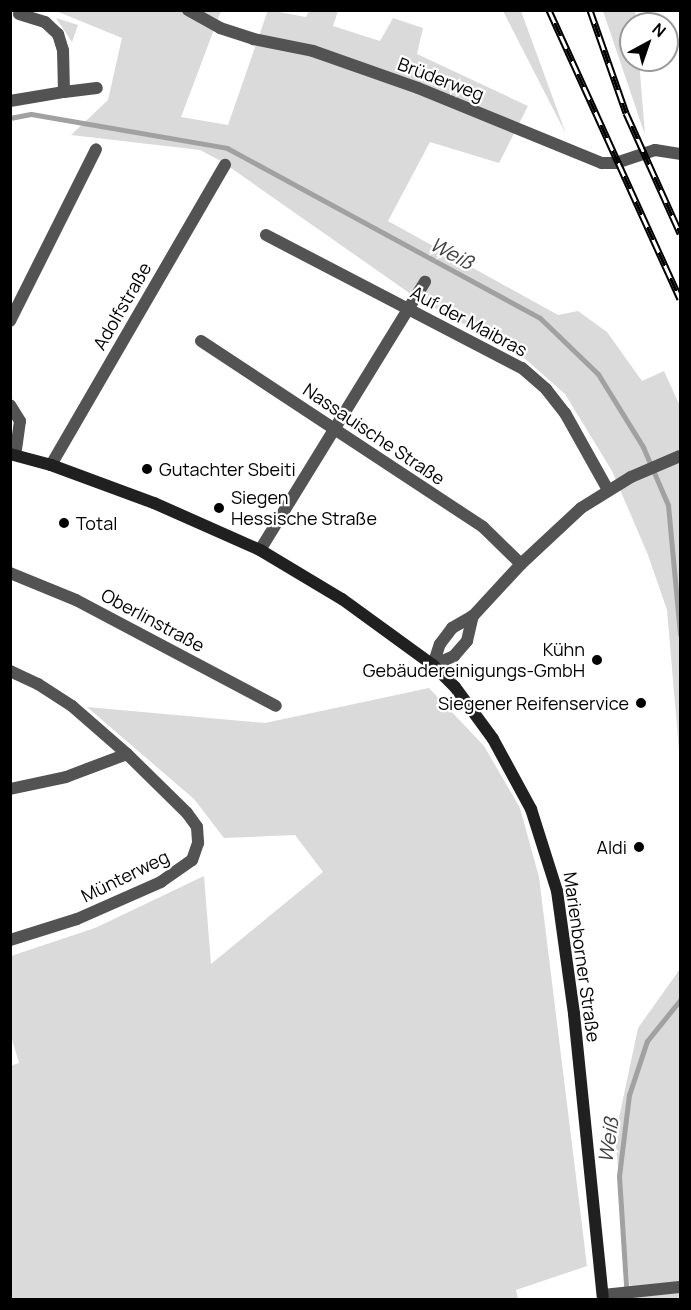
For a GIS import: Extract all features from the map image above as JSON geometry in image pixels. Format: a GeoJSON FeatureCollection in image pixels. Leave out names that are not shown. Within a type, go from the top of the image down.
{"type":"FeatureCollection","features":[{"type":"Feature","properties":{"kind":"main road","name":"Marienborner Straße"},"geometry":{"type":"LineString","coordinates":[[13,454],[51,465],[154,502],[260,550],[342,598],[433,664],[460,694],[508,763],[531,809],[550,863],[567,952],[603,1297]]}},
{"type":"Feature","properties":{"kind":"street","name":"Brüderweg"},"geometry":{"type":"LineString","coordinates":[[188,10],[220,28],[253,39],[313,51],[418,88],[602,164],[616,163],[655,150],[681,154]]}},
{"type":"Feature","properties":{"kind":"street"},"geometry":{"type":"LineString","coordinates":[[19,14],[45,22],[58,34],[63,50],[64,93]]}},
{"type":"Feature","properties":{"kind":"street"},"geometry":{"type":"LineString","coordinates":[[10,101],[97,88]]}},
{"type":"Feature","properties":{"kind":"street"},"geometry":{"type":"LineString","coordinates":[[10,321],[96,149]]}},
{"type":"Feature","properties":{"kind":"street","name":"Adolfstraße"},"geometry":{"type":"LineString","coordinates":[[51,465],[225,165]]}},
{"type":"Feature","properties":{"kind":"street","name":"Auf der Maibras"},"geometry":{"type":"LineString","coordinates":[[266,235],[522,368],[546,388],[565,413],[608,490]]}},
{"type":"Feature","properties":{"kind":"street"},"geometry":{"type":"LineString","coordinates":[[260,550],[425,282]]}},
{"type":"Feature","properties":{"kind":"street","name":"Nassauische Straße"},"geometry":{"type":"LineString","coordinates":[[201,341],[483,527],[521,564]]}},
{"type":"Feature","properties":{"kind":"street"},"geometry":{"type":"LineString","coordinates":[[10,405],[20,421],[13,454]]}},
{"type":"Feature","properties":{"kind":"street"},"geometry":{"type":"LineString","coordinates":[[433,664],[440,645],[452,628],[473,616],[521,564],[573,514],[631,477],[677,457]]}},
{"type":"Feature","properties":{"kind":"street","name":"Oberlinstraße"},"geometry":{"type":"LineString","coordinates":[[10,573],[76,600],[276,706]]}},
{"type":"Feature","properties":{"kind":"street"},"geometry":{"type":"LineString","coordinates":[[433,664],[454,656],[467,641],[473,616]]}},
{"type":"Feature","properties":{"kind":"street"},"geometry":{"type":"LineString","coordinates":[[10,671],[38,684],[72,706],[127,754],[66,777],[10,789]]}},
{"type":"Feature","properties":{"kind":"street","name":"Münterweg"},"geometry":{"type":"LineString","coordinates":[[10,940],[77,919],[119,901],[161,882],[192,860],[198,843],[197,827],[187,813],[127,754]]}},
{"type":"Feature","properties":{"kind":"street"},"geometry":{"type":"LineString","coordinates":[[603,1297],[681,1287]]}},
{"type":"Feature","properties":{"kind":"shaded area"},"geometry":{"type":"Polygon","coordinates":[[[268,10],[306,17],[309,11],[338,11],[333,26],[380,41],[393,18],[423,28],[417,54],[528,106],[499,163],[430,142],[388,221],[558,315],[578,311],[607,332],[642,381],[664,371],[680,406],[680,762],[667,610],[648,555],[612,471],[565,394],[523,357],[415,297],[221,161],[200,150],[71,135],[108,100],[122,38],[56,11],[221,11],[181,117],[228,125],[268,10]]]}},
{"type":"Feature","properties":{"kind":"shaded area"},"geometry":{"type":"Polygon","coordinates":[[[503,11],[521,11],[566,134],[503,11]]]}},
{"type":"Feature","properties":{"kind":"shaded area"},"geometry":{"type":"Polygon","coordinates":[[[603,11],[635,11],[619,12],[619,58],[603,11]]]}},
{"type":"Feature","properties":{"kind":"shaded area"},"geometry":{"type":"Polygon","coordinates":[[[56,18],[78,25],[72,42],[56,18]]]}},
{"type":"Feature","properties":{"kind":"shaded area"},"geometry":{"type":"Polygon","coordinates":[[[624,72],[640,72],[645,135],[624,72]]]}},
{"type":"Feature","properties":{"kind":"shaded area"},"geometry":{"type":"Polygon","coordinates":[[[429,688],[484,746],[520,808],[539,877],[587,1266],[516,1290],[518,1299],[11,1299],[10,1066],[19,1063],[11,1036],[11,956],[95,928],[204,876],[211,964],[323,872],[295,835],[224,838],[194,799],[87,707],[265,723],[429,688]]]}},
{"type":"Feature","properties":{"kind":"shaded area"},"geometry":{"type":"Polygon","coordinates":[[[680,969],[680,1299],[631,1299],[615,1137],[638,1028],[680,969]]]}},
{"type":"Feature","properties":{"kind":"waterway","name":"Weiß"},"geometry":{"type":"LineString","coordinates":[[10,118],[31,114],[227,148],[540,318],[598,374],[643,447],[668,505],[680,634]]}},
{"type":"Feature","properties":{"kind":"waterway","name":"Weiß"},"geometry":{"type":"LineString","coordinates":[[627,1300],[619,1176],[629,1095],[647,1041],[680,1000]]}},
{"type":"Feature","properties":{"kind":"railway"},"geometry":{"type":"LineString","coordinates":[[549,10],[680,299]]}},
{"type":"Feature","properties":{"kind":"railway"},"geometry":{"type":"LineString","coordinates":[[590,10],[626,113],[680,233]]}},
{"type":"Feature","properties":{"kind":"place","name":"Gutachter Sbeiti"},"geometry":{"type":"Point","coordinates":[147,469]}},
{"type":"Feature","properties":{"kind":"place","name":"Siegen Hessische Straße"},"geometry":{"type":"Point","coordinates":[219,508]}},
{"type":"Feature","properties":{"kind":"place","name":"Total"},"geometry":{"type":"Point","coordinates":[64,523]}},
{"type":"Feature","properties":{"kind":"place","name":"Kühn Gebäudereinigungs-GmbH"},"geometry":{"type":"Point","coordinates":[597,660]}},
{"type":"Feature","properties":{"kind":"place","name":"Siegener Reifenservice"},"geometry":{"type":"Point","coordinates":[641,703]}},
{"type":"Feature","properties":{"kind":"place","name":"Aldi"},"geometry":{"type":"Point","coordinates":[639,847]}}]}
